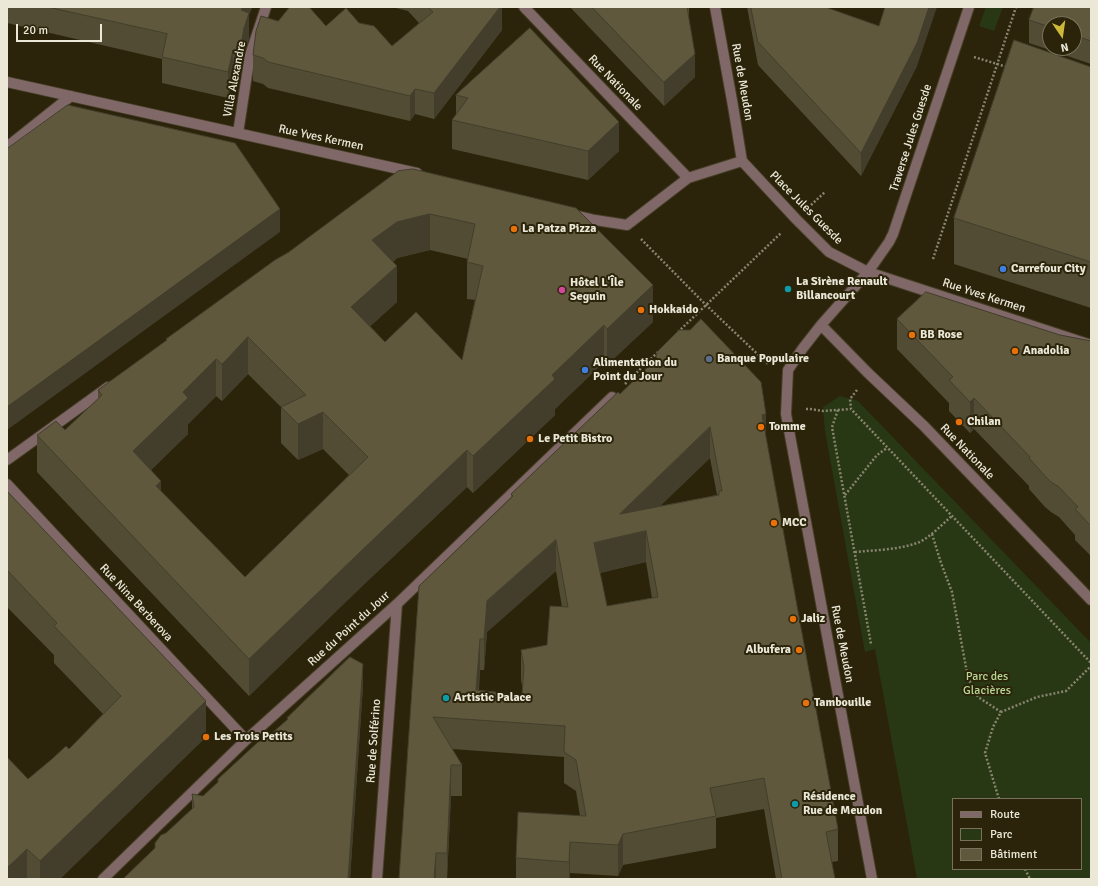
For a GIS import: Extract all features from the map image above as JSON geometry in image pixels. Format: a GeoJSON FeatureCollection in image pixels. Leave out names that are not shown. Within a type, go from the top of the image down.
{"type":"FeatureCollection","features":[{"type":"Feature","properties":{"kind":"street","name":"Villa Alexandre"},"geometry":{"type":"LineString","coordinates":[[238,134],[250,55],[266,7]]}},
{"type":"Feature","properties":{"kind":"street","name":"Rue Nationale"},"geometry":{"type":"LineString","coordinates":[[524,7],[688,178]]}},
{"type":"Feature","properties":{"kind":"street","name":"Rue de Meudon"},"geometry":{"type":"LineString","coordinates":[[715,7],[742,161]]}},
{"type":"Feature","properties":{"kind":"street","name":"Traverse Jules Guesde"},"geometry":{"type":"LineString","coordinates":[[868,272],[893,234],[969,7]]}},
{"type":"Feature","properties":{"kind":"street","name":"Rue Yves Kermen"},"geometry":{"type":"LineString","coordinates":[[7,82],[423,175]]}},
{"type":"Feature","properties":{"kind":"street"},"geometry":{"type":"LineString","coordinates":[[7,146],[71,96]]}},
{"type":"Feature","properties":{"kind":"street"},"geometry":{"type":"LineString","coordinates":[[565,212],[595,220],[627,225],[688,178],[742,161]]}},
{"type":"Feature","properties":{"kind":"street","name":"Place Jules Guesde"},"geometry":{"type":"LineString","coordinates":[[742,161],[829,252],[868,272]]}},
{"type":"Feature","properties":{"kind":"street"},"geometry":{"type":"LineString","coordinates":[[396,180],[408,171]]}},
{"type":"Feature","properties":{"kind":"street","name":"Rue Yves Kermen"},"geometry":{"type":"LineString","coordinates":[[868,272],[1091,345]]}},
{"type":"Feature","properties":{"kind":"street"},"geometry":{"type":"LineString","coordinates":[[786,414],[788,370],[821,325],[868,272]]}},
{"type":"Feature","properties":{"kind":"street","name":"Rue Nationale"},"geometry":{"type":"LineString","coordinates":[[821,325],[868,373],[924,426],[1091,600]]}},
{"type":"Feature","properties":{"kind":"street"},"geometry":{"type":"LineString","coordinates":[[7,460],[119,380]]}},
{"type":"Feature","properties":{"kind":"street","name":"Rue du Point du Jour"},"geometry":{"type":"LineString","coordinates":[[103,879],[246,740],[397,604],[612,397]]}},
{"type":"Feature","properties":{"kind":"street","name":"Rue de Meudon"},"geometry":{"type":"LineString","coordinates":[[786,414],[872,879]]}},
{"type":"Feature","properties":{"kind":"street","name":"Rue Nina Berberova"},"geometry":{"type":"LineString","coordinates":[[7,484],[246,740]]}},
{"type":"Feature","properties":{"kind":"street","name":"Rue de Solférino"},"geometry":{"type":"LineString","coordinates":[[377,879],[397,604]]}},
{"type":"Feature","properties":{"kind":"path"},"geometry":{"type":"LineString","coordinates":[[933,259],[1016,7]]}},
{"type":"Feature","properties":{"kind":"path"},"geometry":{"type":"LineString","coordinates":[[954,50],[1011,69]]}},
{"type":"Feature","properties":{"kind":"path"},"geometry":{"type":"LineString","coordinates":[[807,209],[826,192]]}},
{"type":"Feature","properties":{"kind":"path"},"geometry":{"type":"LineString","coordinates":[[627,225],[706,305],[771,367],[788,370]]}},
{"type":"Feature","properties":{"kind":"path"},"geometry":{"type":"LineString","coordinates":[[673,338],[786,228]]}},
{"type":"Feature","properties":{"kind":"path"},"geometry":{"type":"LineString","coordinates":[[612,397],[662,348]]}},
{"type":"Feature","properties":{"kind":"path"},"geometry":{"type":"LineString","coordinates":[[868,373],[850,399],[851,409],[1091,664],[1066,691],[1037,697],[1001,712],[993,727],[985,753],[999,798]]}},
{"type":"Feature","properties":{"kind":"path"},"geometry":{"type":"LineString","coordinates":[[786,414],[810,408],[823,411],[851,409]]}},
{"type":"Feature","properties":{"kind":"path"},"geometry":{"type":"LineString","coordinates":[[838,410],[832,427],[872,644]]}},
{"type":"Feature","properties":{"kind":"path"},"geometry":{"type":"LineString","coordinates":[[844,496],[877,455],[887,448]]}},
{"type":"Feature","properties":{"kind":"path"},"geometry":{"type":"LineString","coordinates":[[855,552],[893,548],[918,543],[932,534],[952,516]]}},
{"type":"Feature","properties":{"kind":"path"},"geometry":{"type":"LineString","coordinates":[[932,534],[952,592],[968,678],[978,697],[1001,712]]}},
{"type":"Feature","properties":{"kind":"path"},"geometry":{"type":"LineString","coordinates":[[1026,870],[1030,879]]}},
{"type":"Feature","properties":{"kind":"green space"},"geometry":{"type":"Polygon","coordinates":[[[986,7],[1003,7],[994,31],[979,26],[986,7]]]}},
{"type":"Feature","properties":{"kind":"green space","name":"Parc des Glacières"},"geometry":{"type":"Polygon","coordinates":[[[840,396],[858,401],[1091,643],[1091,879],[917,879],[875,649],[865,652],[825,431],[823,407],[840,396]]]}},
{"type":"Feature","properties":{"kind":"building"},"geometry":{"type":"Polygon","coordinates":[[[48,7],[243,7],[241,10],[249,13],[244,28],[240,52],[233,50],[228,72],[162,57],[167,34],[48,7]]]}},
{"type":"Feature","properties":{"kind":"building"},"geometry":{"type":"Polygon","coordinates":[[[290,7],[309,7],[326,26],[346,8],[359,23],[374,26],[392,46],[433,12],[428,7],[500,7],[434,93],[415,89],[410,96],[268,62],[263,58],[253,55],[256,31],[261,16],[278,21],[290,7]]]}},
{"type":"Feature","properties":{"kind":"building"},"geometry":{"type":"Polygon","coordinates":[[[592,7],[687,7],[695,54],[664,82],[592,7]]]}},
{"type":"Feature","properties":{"kind":"building"},"geometry":{"type":"Polygon","coordinates":[[[751,7],[828,7],[879,26],[885,7],[929,7],[917,43],[861,153],[758,42],[751,7]]]}},
{"type":"Feature","properties":{"kind":"building"},"geometry":{"type":"Polygon","coordinates":[[[1034,7],[1091,7],[1091,41],[1082,38],[1082,16],[1042,16],[1042,24],[1029,20],[1034,7]]]}},
{"type":"Feature","properties":{"kind":"building"},"geometry":{"type":"Polygon","coordinates":[[[530,28],[619,122],[588,151],[452,120],[468,98],[456,95],[530,28]]]}},
{"type":"Feature","properties":{"kind":"building"},"geometry":{"type":"Polygon","coordinates":[[[1014,40],[1042,50],[1042,56],[1060,56],[1091,67],[1091,262],[954,218],[1014,40]]]}},
{"type":"Feature","properties":{"kind":"building"},"geometry":{"type":"Polygon","coordinates":[[[68,105],[235,143],[280,209],[7,407],[7,149],[68,105]]]}},
{"type":"Feature","properties":{"kind":"building"},"geometry":{"type":"Polygon","coordinates":[[[413,169],[576,208],[653,285],[607,329],[604,325],[552,375],[555,379],[473,456],[467,450],[249,659],[37,435],[56,421],[65,430],[102,395],[98,390],[398,171],[413,169]],[[430,214],[397,222],[372,240],[397,266],[351,307],[385,342],[416,312],[462,360],[483,266],[467,262],[475,224],[430,214]],[[248,337],[222,364],[216,359],[183,392],[188,398],[133,451],[161,481],[156,486],[245,577],[368,457],[323,412],[298,424],[281,407],[306,395],[248,337]]]}},
{"type":"Feature","properties":{"kind":"building"},"geometry":{"type":"Polygon","coordinates":[[[926,292],[1060,335],[1091,341],[1091,526],[1075,509],[1078,507],[1059,487],[1045,476],[1029,458],[1030,457],[974,398],[970,402],[949,380],[953,377],[897,319],[926,292]]]}},
{"type":"Feature","properties":{"kind":"building"},"geometry":{"type":"Polygon","coordinates":[[[701,319],[761,382],[766,414],[762,415],[838,829],[826,832],[835,879],[782,879],[764,778],[710,788],[716,816],[623,834],[618,845],[570,842],[569,862],[516,858],[518,812],[586,816],[576,760],[564,752],[565,726],[433,717],[462,765],[451,765],[447,853],[436,853],[434,879],[399,879],[419,586],[513,496],[511,494],[618,392],[620,394],[656,359],[657,352],[679,330],[690,330],[701,319]],[[710,427],[620,514],[719,495],[719,491],[722,491],[710,427]],[[646,531],[594,543],[607,606],[658,597],[646,531]],[[556,540],[487,601],[484,639],[480,639],[476,690],[522,695],[524,667],[521,650],[547,645],[550,606],[568,607],[556,540]]]}},
{"type":"Feature","properties":{"kind":"building"},"geometry":{"type":"Polygon","coordinates":[[[7,491],[206,701],[40,861],[27,849],[7,868],[7,757],[28,779],[66,746],[69,749],[121,696],[54,626],[57,623],[7,570],[7,491]]]}},
{"type":"Feature","properties":{"kind":"building"},"geometry":{"type":"Polygon","coordinates":[[[350,657],[363,664],[348,879],[123,879],[155,848],[155,843],[161,835],[166,833],[194,807],[192,794],[203,796],[218,782],[218,779],[258,742],[263,741],[288,719],[287,718],[350,657]]]}},
{"type":"Feature","properties":{"kind":"place","name":"La Patza Pizza"},"geometry":{"type":"Point","coordinates":[514,229]}},
{"type":"Feature","properties":{"kind":"place","name":"Carrefour City"},"geometry":{"type":"Point","coordinates":[1003,269]}},
{"type":"Feature","properties":{"kind":"place","name":"La Sirène Renault Billancourt"},"geometry":{"type":"Point","coordinates":[788,289]}},
{"type":"Feature","properties":{"kind":"place","name":"Hôtel L'Île Seguin"},"geometry":{"type":"Point","coordinates":[562,290]}},
{"type":"Feature","properties":{"kind":"place","name":"Hokkaido"},"geometry":{"type":"Point","coordinates":[641,310]}},
{"type":"Feature","properties":{"kind":"place","name":"BB Rose"},"geometry":{"type":"Point","coordinates":[912,335]}},
{"type":"Feature","properties":{"kind":"place","name":"Anadolia"},"geometry":{"type":"Point","coordinates":[1015,351]}},
{"type":"Feature","properties":{"kind":"place","name":"Banque Populaire"},"geometry":{"type":"Point","coordinates":[709,359]}},
{"type":"Feature","properties":{"kind":"place","name":"Alimentation du Point du Jour"},"geometry":{"type":"Point","coordinates":[585,370]}},
{"type":"Feature","properties":{"kind":"place","name":"Chilan"},"geometry":{"type":"Point","coordinates":[959,422]}},
{"type":"Feature","properties":{"kind":"place","name":"Tomme"},"geometry":{"type":"Point","coordinates":[761,427]}},
{"type":"Feature","properties":{"kind":"place","name":"Le Petit Bistro"},"geometry":{"type":"Point","coordinates":[530,439]}},
{"type":"Feature","properties":{"kind":"place","name":"MCC"},"geometry":{"type":"Point","coordinates":[774,523]}},
{"type":"Feature","properties":{"kind":"place","name":"Jaliz"},"geometry":{"type":"Point","coordinates":[793,619]}},
{"type":"Feature","properties":{"kind":"place","name":"Albufera"},"geometry":{"type":"Point","coordinates":[799,650]}},
{"type":"Feature","properties":{"kind":"place","name":"Artistic Palace"},"geometry":{"type":"Point","coordinates":[446,698]}},
{"type":"Feature","properties":{"kind":"place","name":"Tambouille"},"geometry":{"type":"Point","coordinates":[806,703]}},
{"type":"Feature","properties":{"kind":"place","name":"Les Trois Petits"},"geometry":{"type":"Point","coordinates":[206,737]}},
{"type":"Feature","properties":{"kind":"place","name":"Résidence Rue de Meudon"},"geometry":{"type":"Point","coordinates":[795,804]}}]}
